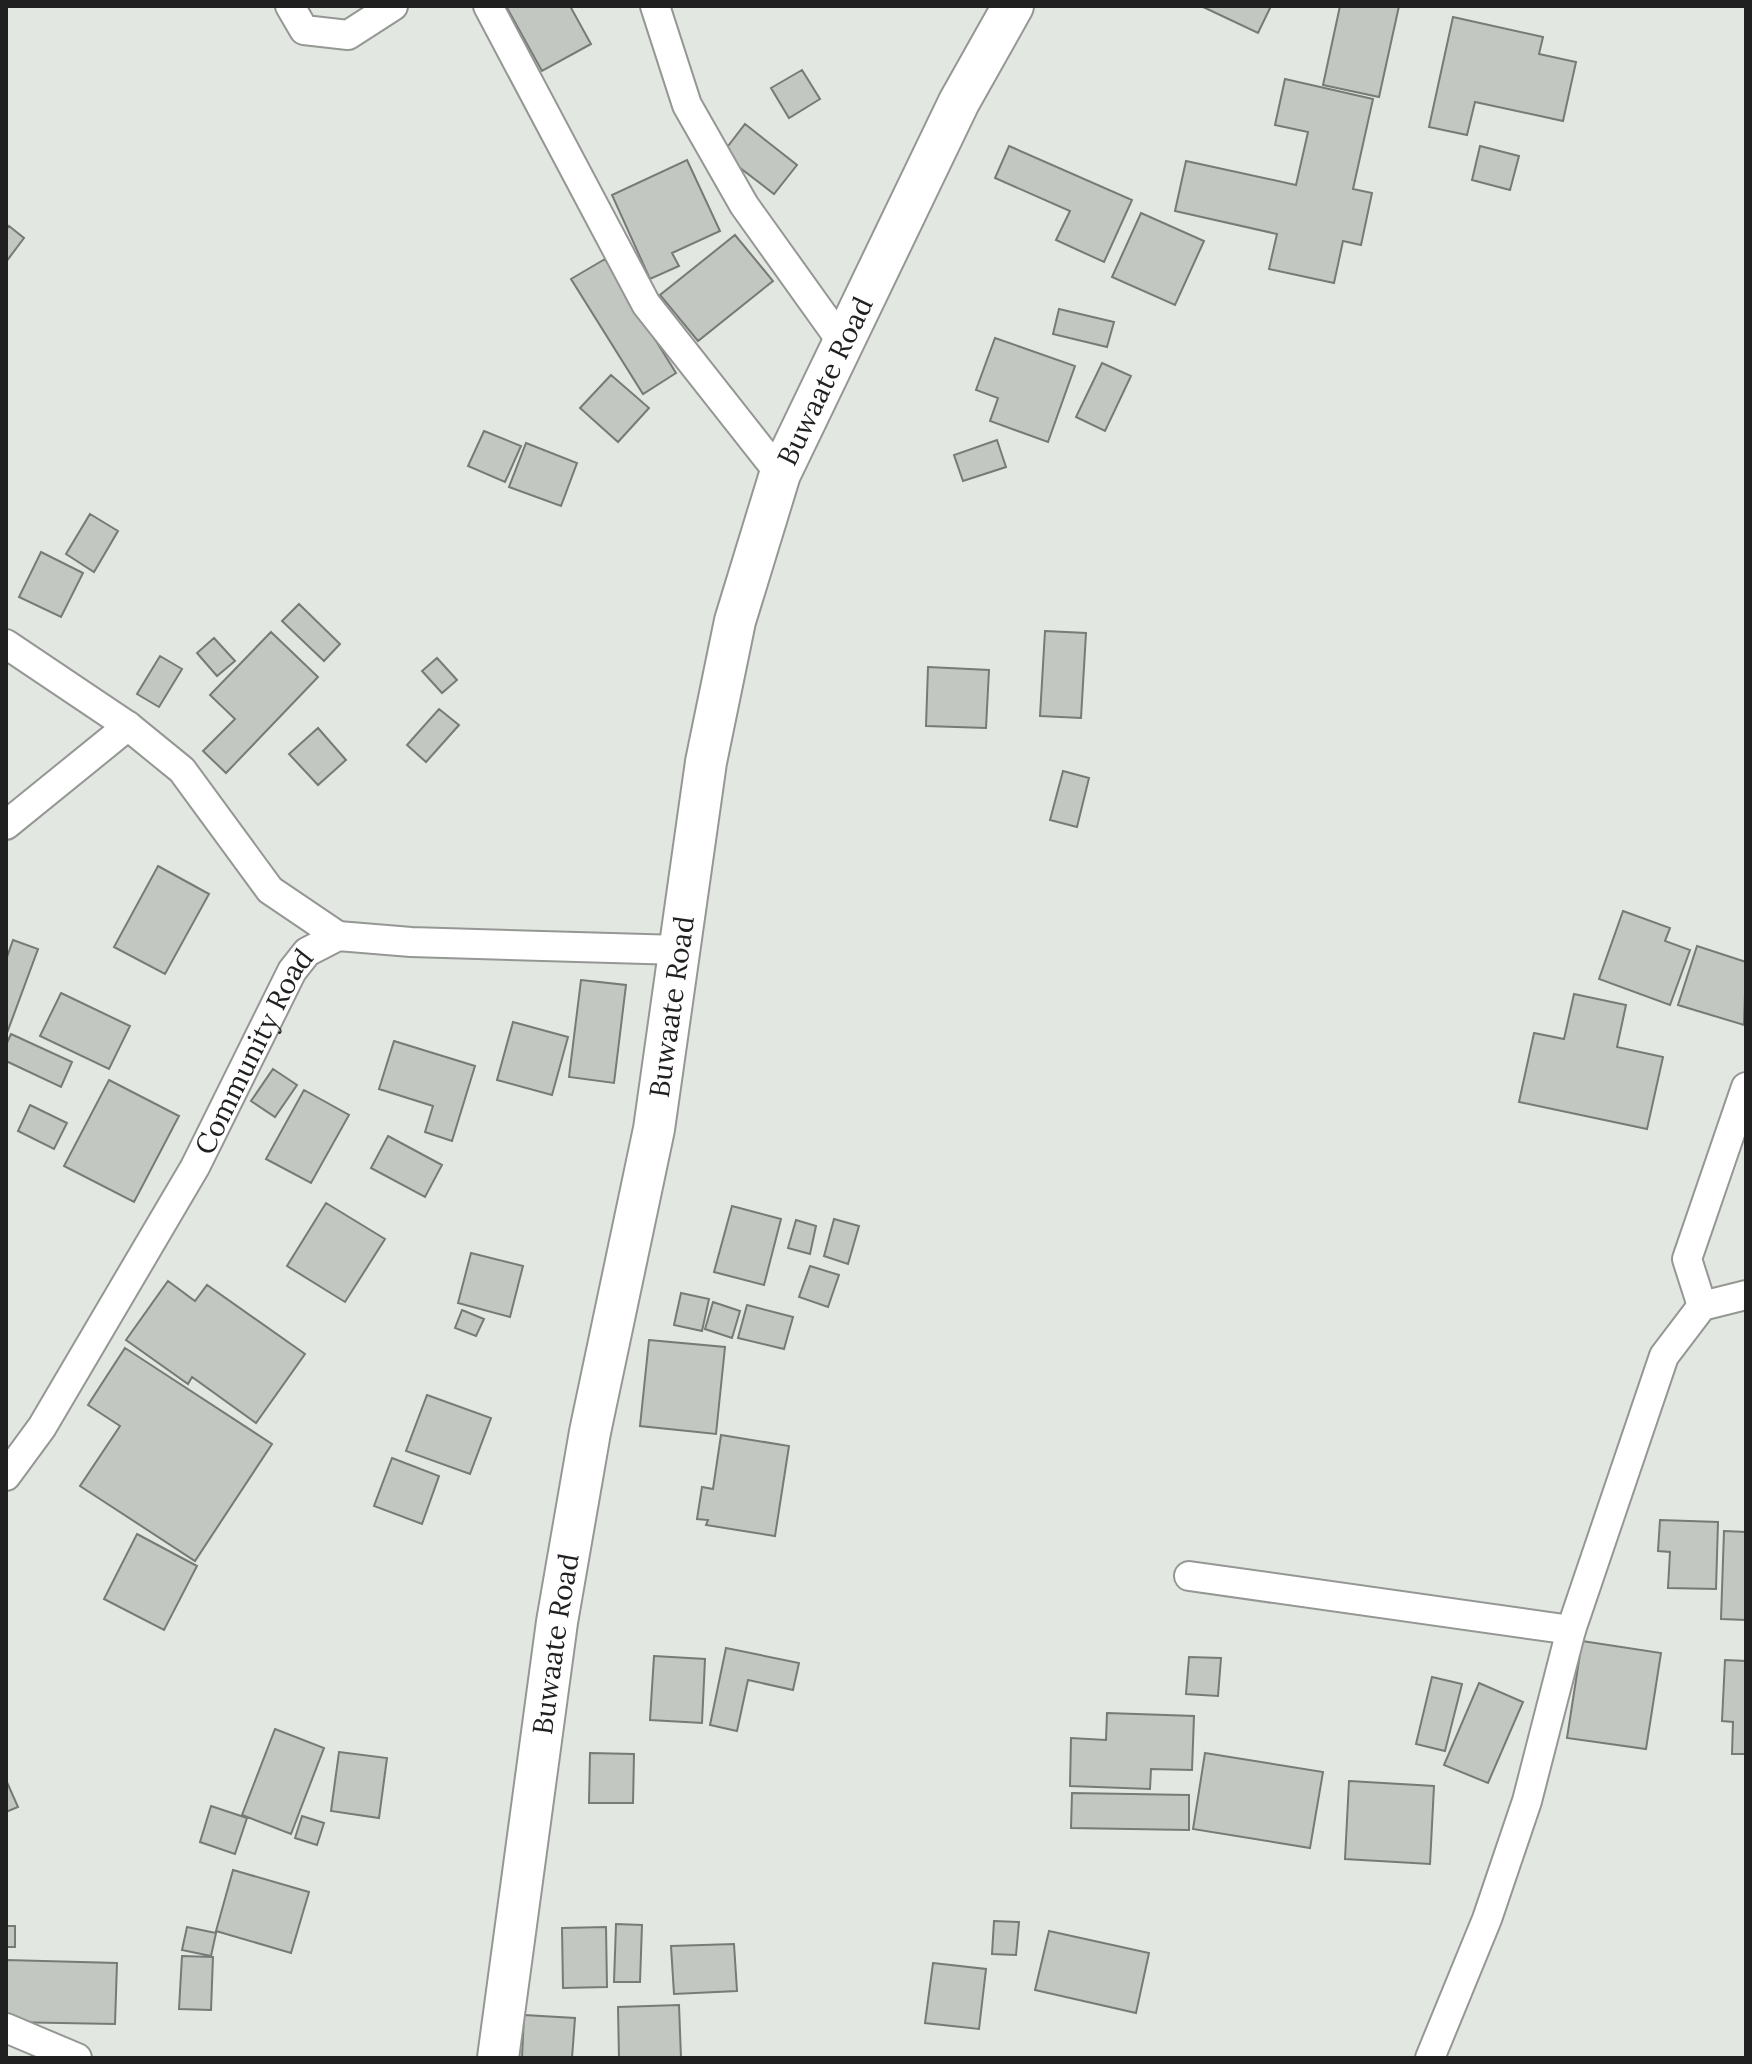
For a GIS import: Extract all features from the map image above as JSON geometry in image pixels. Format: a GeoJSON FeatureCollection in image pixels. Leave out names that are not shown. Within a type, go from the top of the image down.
{"type":"FeatureCollection","features":[{"type":"Feature","properties":{"kind":"street"},"geometry":{"type":"LineString","coordinates":[[290,6],[304,30],[348,35],[393,6]]}},
{"type":"Feature","properties":{"kind":"street"},"geometry":{"type":"LineString","coordinates":[[488,6],[646,304],[780,474]]}},
{"type":"Feature","properties":{"kind":"street"},"geometry":{"type":"LineString","coordinates":[[655,6],[687,105],[744,205],[842,342]]}},
{"type":"Feature","properties":{"kind":"street","name":"Buwaate Road"},"geometry":{"type":"LineString","coordinates":[[498,2058],[557,1622],[593,1417],[654,1129],[706,762],[729,652],[780,474],[959,102],[1013,6]]}},
{"type":"Feature","properties":{"kind":"street"},"geometry":{"type":"LineString","coordinates":[[6,644],[128,726],[182,770],[270,890],[338,936]]}},
{"type":"Feature","properties":{"kind":"street"},"geometry":{"type":"LineString","coordinates":[[6,825],[128,726]]}},
{"type":"Feature","properties":{"kind":"street","name":"Community Road"},"geometry":{"type":"LineString","coordinates":[[6,1476],[42,1427],[195,1167],[292,971],[307,952],[338,936],[411,942],[680,950]]}},
{"type":"Feature","properties":{"kind":"street"},"geometry":{"type":"LineString","coordinates":[[1702,1306],[1687,1259],[1746,1087]]}},
{"type":"Feature","properties":{"kind":"street"},"geometry":{"type":"LineString","coordinates":[[1430,2058],[1487,1919],[1527,1801],[1571,1630],[1664,1356],[1702,1306],[1746,1295]]}},
{"type":"Feature","properties":{"kind":"street"},"geometry":{"type":"LineString","coordinates":[[1189,1576],[1571,1630]]}},
{"type":"Feature","properties":{"kind":"street"},"geometry":{"type":"LineString","coordinates":[[6,2028],[77,2058]]}},
{"type":"Feature","properties":{"kind":"building"},"geometry":{"type":"Polygon","coordinates":[[[506,6],[570,6],[591,44],[542,71],[506,6]]]}},
{"type":"Feature","properties":{"kind":"building"},"geometry":{"type":"Polygon","coordinates":[[[1201,6],[1271,6],[1258,33],[1201,6]]]}},
{"type":"Feature","properties":{"kind":"building"},"geometry":{"type":"Polygon","coordinates":[[[1340,6],[1399,6],[1379,97],[1323,85],[1340,6]]]}},
{"type":"Feature","properties":{"kind":"building"},"geometry":{"type":"Polygon","coordinates":[[[1453,17],[1543,37],[1539,54],[1576,62],[1563,121],[1475,102],[1467,135],[1429,127],[1453,17]]]}},
{"type":"Feature","properties":{"kind":"building"},"geometry":{"type":"Polygon","coordinates":[[[802,70],[820,99],[789,118],[771,88],[802,70]]]}},
{"type":"Feature","properties":{"kind":"building"},"geometry":{"type":"Polygon","coordinates":[[[1285,79],[1373,99],[1353,189],[1372,193],[1361,245],[1343,241],[1334,283],[1269,269],[1277,234],[1175,211],[1186,161],[1296,185],[1308,132],[1275,125],[1285,79]]]}},
{"type":"Feature","properties":{"kind":"building"},"geometry":{"type":"Polygon","coordinates":[[[745,124],[797,165],[774,194],[722,154],[745,124]]]}},
{"type":"Feature","properties":{"kind":"building"},"geometry":{"type":"Polygon","coordinates":[[[1009,146],[1132,200],[1104,262],[1056,240],[1070,211],[995,178],[1009,146]]]}},
{"type":"Feature","properties":{"kind":"building"},"geometry":{"type":"Polygon","coordinates":[[[1480,146],[1519,156],[1510,190],[1472,180],[1480,146]]]}},
{"type":"Feature","properties":{"kind":"building"},"geometry":{"type":"Polygon","coordinates":[[[687,160],[720,231],[672,253],[679,266],[650,279],[612,195],[687,160]]]}},
{"type":"Feature","properties":{"kind":"building"},"geometry":{"type":"Polygon","coordinates":[[[1141,213],[1204,241],[1175,305],[1112,277],[1141,213]]]}},
{"type":"Feature","properties":{"kind":"building"},"geometry":{"type":"Polygon","coordinates":[[[9,226],[24,238],[6,262],[6,230],[9,226]]]}},
{"type":"Feature","properties":{"kind":"building"},"geometry":{"type":"Polygon","coordinates":[[[735,235],[773,281],[698,341],[660,295],[735,235]]]}},
{"type":"Feature","properties":{"kind":"building"},"geometry":{"type":"Polygon","coordinates":[[[605,259],[676,373],[643,394],[571,279],[605,259]]]}},
{"type":"Feature","properties":{"kind":"building"},"geometry":{"type":"Polygon","coordinates":[[[1059,309],[1114,322],[1107,347],[1053,334],[1059,309]]]}},
{"type":"Feature","properties":{"kind":"building"},"geometry":{"type":"Polygon","coordinates":[[[995,338],[1075,366],[1048,442],[990,421],[998,398],[976,390],[995,338]]]}},
{"type":"Feature","properties":{"kind":"building"},"geometry":{"type":"Polygon","coordinates":[[[1102,363],[1131,376],[1105,431],[1076,417],[1102,363]]]}},
{"type":"Feature","properties":{"kind":"building"},"geometry":{"type":"Polygon","coordinates":[[[611,375],[649,408],[618,442],[580,408],[611,375]]]}},
{"type":"Feature","properties":{"kind":"building"},"geometry":{"type":"Polygon","coordinates":[[[484,431],[521,446],[505,482],[468,466],[484,431]]]}},
{"type":"Feature","properties":{"kind":"building"},"geometry":{"type":"Polygon","coordinates":[[[997,440],[1006,467],[963,481],[954,455],[997,440]]]}},
{"type":"Feature","properties":{"kind":"building"},"geometry":{"type":"Polygon","coordinates":[[[526,443],[577,463],[561,506],[509,487],[526,443]]]}},
{"type":"Feature","properties":{"kind":"building"},"geometry":{"type":"Polygon","coordinates":[[[90,514],[118,531],[94,572],[66,554],[90,514]]]}},
{"type":"Feature","properties":{"kind":"building"},"geometry":{"type":"Polygon","coordinates":[[[41,552],[83,573],[61,617],[19,597],[41,552]]]}},
{"type":"Feature","properties":{"kind":"building"},"geometry":{"type":"Polygon","coordinates":[[[299,604],[340,644],[324,661],[282,621],[299,604]]]}},
{"type":"Feature","properties":{"kind":"building"},"geometry":{"type":"Polygon","coordinates":[[[1045,631],[1086,633],[1081,718],[1040,716],[1045,631]]]}},
{"type":"Feature","properties":{"kind":"building"},"geometry":{"type":"Polygon","coordinates":[[[271,632],[318,677],[226,773],[203,751],[235,719],[210,695],[271,632]]]}},
{"type":"Feature","properties":{"kind":"building"},"geometry":{"type":"Polygon","coordinates":[[[214,638],[235,661],[217,676],[197,653],[214,638]]]}},
{"type":"Feature","properties":{"kind":"building"},"geometry":{"type":"Polygon","coordinates":[[[160,656],[182,669],[159,707],[137,694],[160,656]]]}},
{"type":"Feature","properties":{"kind":"building"},"geometry":{"type":"Polygon","coordinates":[[[437,658],[457,680],[442,693],[422,671],[437,658]]]}},
{"type":"Feature","properties":{"kind":"building"},"geometry":{"type":"Polygon","coordinates":[[[928,667],[989,670],[986,728],[926,726],[928,667]]]}},
{"type":"Feature","properties":{"kind":"building"},"geometry":{"type":"Polygon","coordinates":[[[439,709],[459,725],[426,762],[407,745],[439,709]]]}},
{"type":"Feature","properties":{"kind":"building"},"geometry":{"type":"Polygon","coordinates":[[[318,728],[346,760],[318,785],[289,754],[318,728]]]}},
{"type":"Feature","properties":{"kind":"building"},"geometry":{"type":"Polygon","coordinates":[[[1063,771],[1089,778],[1077,827],[1050,820],[1063,771]]]}},
{"type":"Feature","properties":{"kind":"building"},"geometry":{"type":"Polygon","coordinates":[[[158,866],[209,894],[165,974],[114,947],[158,866]]]}},
{"type":"Feature","properties":{"kind":"building"},"geometry":{"type":"Polygon","coordinates":[[[1623,911],[1670,928],[1665,941],[1690,950],[1670,1005],[1599,979],[1623,911]]]}},
{"type":"Feature","properties":{"kind":"building"},"geometry":{"type":"Polygon","coordinates":[[[13,940],[38,949],[7,1033],[6,960],[13,940]]]}},
{"type":"Feature","properties":{"kind":"building"},"geometry":{"type":"Polygon","coordinates":[[[1697,946],[1746,962],[1744,1025],[1678,1005],[1697,946]]]}},
{"type":"Feature","properties":{"kind":"building"},"geometry":{"type":"Polygon","coordinates":[[[581,980],[626,985],[614,1083],[569,1077],[581,980]]]}},
{"type":"Feature","properties":{"kind":"building"},"geometry":{"type":"Polygon","coordinates":[[[61,993],[130,1026],[109,1069],[40,1036],[61,993]]]}},
{"type":"Feature","properties":{"kind":"building"},"geometry":{"type":"Polygon","coordinates":[[[1574,994],[1626,1005],[1617,1047],[1663,1057],[1647,1129],[1519,1102],[1534,1033],[1564,1039],[1574,994]]]}},
{"type":"Feature","properties":{"kind":"building"},"geometry":{"type":"Polygon","coordinates":[[[513,1022],[568,1037],[552,1095],[497,1080],[513,1022]]]}},
{"type":"Feature","properties":{"kind":"building"},"geometry":{"type":"Polygon","coordinates":[[[11,1034],[72,1062],[61,1087],[6,1061],[6,1045],[11,1034]]]}},
{"type":"Feature","properties":{"kind":"building"},"geometry":{"type":"Polygon","coordinates":[[[394,1041],[475,1066],[452,1141],[425,1132],[433,1106],[379,1089],[394,1041]]]}},
{"type":"Feature","properties":{"kind":"building"},"geometry":{"type":"Polygon","coordinates":[[[273,1069],[297,1085],[275,1117],[251,1101],[273,1069]]]}},
{"type":"Feature","properties":{"kind":"building"},"geometry":{"type":"Polygon","coordinates":[[[109,1080],[179,1116],[134,1202],[64,1166],[109,1080]]]}},
{"type":"Feature","properties":{"kind":"building"},"geometry":{"type":"Polygon","coordinates":[[[304,1090],[349,1115],[311,1183],[266,1159],[304,1090]]]}},
{"type":"Feature","properties":{"kind":"building"},"geometry":{"type":"Polygon","coordinates":[[[30,1105],[67,1123],[54,1149],[18,1131],[30,1105]]]}},
{"type":"Feature","properties":{"kind":"building"},"geometry":{"type":"Polygon","coordinates":[[[388,1136],[442,1165],[425,1197],[371,1168],[388,1136]]]}},
{"type":"Feature","properties":{"kind":"building"},"geometry":{"type":"Polygon","coordinates":[[[326,1203],[385,1239],[345,1302],[287,1266],[326,1203]]]}},
{"type":"Feature","properties":{"kind":"building"},"geometry":{"type":"Polygon","coordinates":[[[732,1206],[781,1219],[764,1285],[714,1272],[732,1206]]]}},
{"type":"Feature","properties":{"kind":"building"},"geometry":{"type":"Polygon","coordinates":[[[834,1219],[859,1226],[848,1264],[824,1256],[834,1219]]]}},
{"type":"Feature","properties":{"kind":"building"},"geometry":{"type":"Polygon","coordinates":[[[796,1220],[816,1226],[810,1254],[788,1248],[796,1220]]]}},
{"type":"Feature","properties":{"kind":"building"},"geometry":{"type":"Polygon","coordinates":[[[471,1253],[523,1266],[510,1317],[458,1303],[471,1253]]]}},
{"type":"Feature","properties":{"kind":"building"},"geometry":{"type":"Polygon","coordinates":[[[810,1266],[839,1275],[828,1307],[799,1297],[810,1266]]]}},
{"type":"Feature","properties":{"kind":"building"},"geometry":{"type":"Polygon","coordinates":[[[168,1281],[195,1301],[207,1285],[305,1354],[256,1423],[192,1377],[188,1384],[126,1340],[168,1281]]]}},
{"type":"Feature","properties":{"kind":"building"},"geometry":{"type":"Polygon","coordinates":[[[681,1293],[709,1299],[702,1331],[674,1325],[681,1293]]]}},
{"type":"Feature","properties":{"kind":"building"},"geometry":{"type":"Polygon","coordinates":[[[713,1302],[740,1311],[732,1338],[705,1329],[713,1302]]]}},
{"type":"Feature","properties":{"kind":"building"},"geometry":{"type":"Polygon","coordinates":[[[747,1305],[793,1317],[784,1349],[738,1338],[747,1305]]]}},
{"type":"Feature","properties":{"kind":"building"},"geometry":{"type":"Polygon","coordinates":[[[462,1310],[484,1319],[476,1336],[455,1328],[462,1310]]]}},
{"type":"Feature","properties":{"kind":"building"},"geometry":{"type":"Polygon","coordinates":[[[649,1340],[725,1347],[716,1434],[640,1426],[649,1340]]]}},
{"type":"Feature","properties":{"kind":"building"},"geometry":{"type":"Polygon","coordinates":[[[125,1348],[272,1444],[195,1561],[80,1486],[120,1426],[88,1405],[125,1348]]]}},
{"type":"Feature","properties":{"kind":"building"},"geometry":{"type":"Polygon","coordinates":[[[427,1395],[491,1418],[470,1474],[406,1451],[427,1395]]]}},
{"type":"Feature","properties":{"kind":"building"},"geometry":{"type":"Polygon","coordinates":[[[721,1435],[789,1446],[775,1536],[706,1525],[708,1520],[697,1519],[702,1487],[713,1489],[721,1435]]]}},
{"type":"Feature","properties":{"kind":"building"},"geometry":{"type":"Polygon","coordinates":[[[392,1458],[439,1476],[422,1524],[374,1506],[392,1458]]]}},
{"type":"Feature","properties":{"kind":"building"},"geometry":{"type":"Polygon","coordinates":[[[1660,1520],[1718,1522],[1716,1589],[1668,1588],[1670,1552],[1658,1551],[1660,1520]]]}},
{"type":"Feature","properties":{"kind":"building"},"geometry":{"type":"Polygon","coordinates":[[[1724,1531],[1746,1532],[1746,1620],[1721,1619],[1724,1531]]]}},
{"type":"Feature","properties":{"kind":"building"},"geometry":{"type":"Polygon","coordinates":[[[137,1534],[197,1566],[164,1630],[104,1599],[137,1534]]]}},
{"type":"Feature","properties":{"kind":"building"},"geometry":{"type":"Polygon","coordinates":[[[1582,1641],[1661,1653],[1646,1749],[1567,1738],[1582,1641]]]}},
{"type":"Feature","properties":{"kind":"building"},"geometry":{"type":"Polygon","coordinates":[[[726,1648],[799,1663],[793,1690],[748,1680],[737,1731],[710,1725],[726,1648]]]}},
{"type":"Feature","properties":{"kind":"building"},"geometry":{"type":"Polygon","coordinates":[[[654,1656],[705,1659],[702,1723],[650,1720],[654,1656]]]}},
{"type":"Feature","properties":{"kind":"building"},"geometry":{"type":"Polygon","coordinates":[[[1189,1657],[1221,1658],[1218,1696],[1186,1694],[1189,1657]]]}},
{"type":"Feature","properties":{"kind":"building"},"geometry":{"type":"Polygon","coordinates":[[[1725,1660],[1746,1661],[1746,1754],[1732,1754],[1733,1722],[1722,1721],[1725,1660]]]}},
{"type":"Feature","properties":{"kind":"building"},"geometry":{"type":"Polygon","coordinates":[[[1432,1677],[1462,1684],[1445,1751],[1416,1744],[1432,1677]]]}},
{"type":"Feature","properties":{"kind":"building"},"geometry":{"type":"Polygon","coordinates":[[[1479,1683],[1523,1702],[1488,1783],[1444,1765],[1479,1683]]]}},
{"type":"Feature","properties":{"kind":"building"},"geometry":{"type":"Polygon","coordinates":[[[1107,1713],[1194,1716],[1192,1770],[1151,1769],[1150,1789],[1070,1786],[1071,1738],[1106,1740],[1107,1713]]]}},
{"type":"Feature","properties":{"kind":"building"},"geometry":{"type":"Polygon","coordinates":[[[275,1729],[324,1748],[291,1834],[242,1815],[275,1729]]]}},
{"type":"Feature","properties":{"kind":"building"},"geometry":{"type":"Polygon","coordinates":[[[339,1752],[387,1758],[379,1818],[331,1811],[339,1752]]]}},
{"type":"Feature","properties":{"kind":"building"},"geometry":{"type":"Polygon","coordinates":[[[590,1753],[634,1754],[633,1803],[589,1803],[590,1753]]]}},
{"type":"Feature","properties":{"kind":"building"},"geometry":{"type":"Polygon","coordinates":[[[1205,1753],[1323,1772],[1310,1848],[1193,1829],[1205,1753]]]}},
{"type":"Feature","properties":{"kind":"building"},"geometry":{"type":"Polygon","coordinates":[[[6,1780],[18,1807],[6,1812],[6,1780]]]}},
{"type":"Feature","properties":{"kind":"building"},"geometry":{"type":"Polygon","coordinates":[[[1349,1781],[1434,1786],[1430,1864],[1345,1859],[1349,1781]]]}},
{"type":"Feature","properties":{"kind":"building"},"geometry":{"type":"Polygon","coordinates":[[[1072,1793],[1189,1795],[1189,1830],[1071,1828],[1072,1793]]]}},
{"type":"Feature","properties":{"kind":"building"},"geometry":{"type":"Polygon","coordinates":[[[211,1806],[247,1818],[235,1854],[200,1842],[211,1806]]]}},
{"type":"Feature","properties":{"kind":"building"},"geometry":{"type":"Polygon","coordinates":[[[302,1816],[324,1823],[317,1845],[295,1838],[302,1816]]]}},
{"type":"Feature","properties":{"kind":"building"},"geometry":{"type":"Polygon","coordinates":[[[233,1870],[309,1892],[291,1953],[216,1931],[233,1870]]]}},
{"type":"Feature","properties":{"kind":"building"},"geometry":{"type":"Polygon","coordinates":[[[994,1921],[1019,1922],[1016,1955],[992,1954],[994,1921]]]}},
{"type":"Feature","properties":{"kind":"building"},"geometry":{"type":"Polygon","coordinates":[[[616,1924],[642,1925],[640,1982],[614,1982],[616,1924]]]}},
{"type":"Feature","properties":{"kind":"building"},"geometry":{"type":"Polygon","coordinates":[[[6,1926],[15,1926],[15,1947],[6,1947],[6,1926]]]}},
{"type":"Feature","properties":{"kind":"building"},"geometry":{"type":"Polygon","coordinates":[[[187,1927],[216,1933],[211,1956],[182,1950],[187,1927]]]}},
{"type":"Feature","properties":{"kind":"building"},"geometry":{"type":"Polygon","coordinates":[[[606,1927],[607,1987],[563,1988],[562,1928],[606,1927]]]}},
{"type":"Feature","properties":{"kind":"building"},"geometry":{"type":"Polygon","coordinates":[[[1049,1931],[1149,1953],[1136,2013],[1035,1990],[1049,1931]]]}},
{"type":"Feature","properties":{"kind":"building"},"geometry":{"type":"Polygon","coordinates":[[[734,1944],[737,1991],[674,1994],[671,1946],[734,1944]]]}},
{"type":"Feature","properties":{"kind":"building"},"geometry":{"type":"Polygon","coordinates":[[[182,1956],[213,1957],[211,2010],[179,2009],[182,1956]]]}},
{"type":"Feature","properties":{"kind":"building"},"geometry":{"type":"Polygon","coordinates":[[[6,1960],[117,1963],[115,2024],[6,2022],[6,1960]]]}},
{"type":"Feature","properties":{"kind":"building"},"geometry":{"type":"Polygon","coordinates":[[[933,1963],[986,1969],[979,2029],[925,2023],[933,1963]]]}},
{"type":"Feature","properties":{"kind":"building"},"geometry":{"type":"Polygon","coordinates":[[[679,2005],[681,2058],[619,2058],[618,2007],[679,2005]]]}},
{"type":"Feature","properties":{"kind":"building"},"geometry":{"type":"Polygon","coordinates":[[[524,2015],[575,2018],[572,2058],[522,2058],[524,2015]]]}}]}
